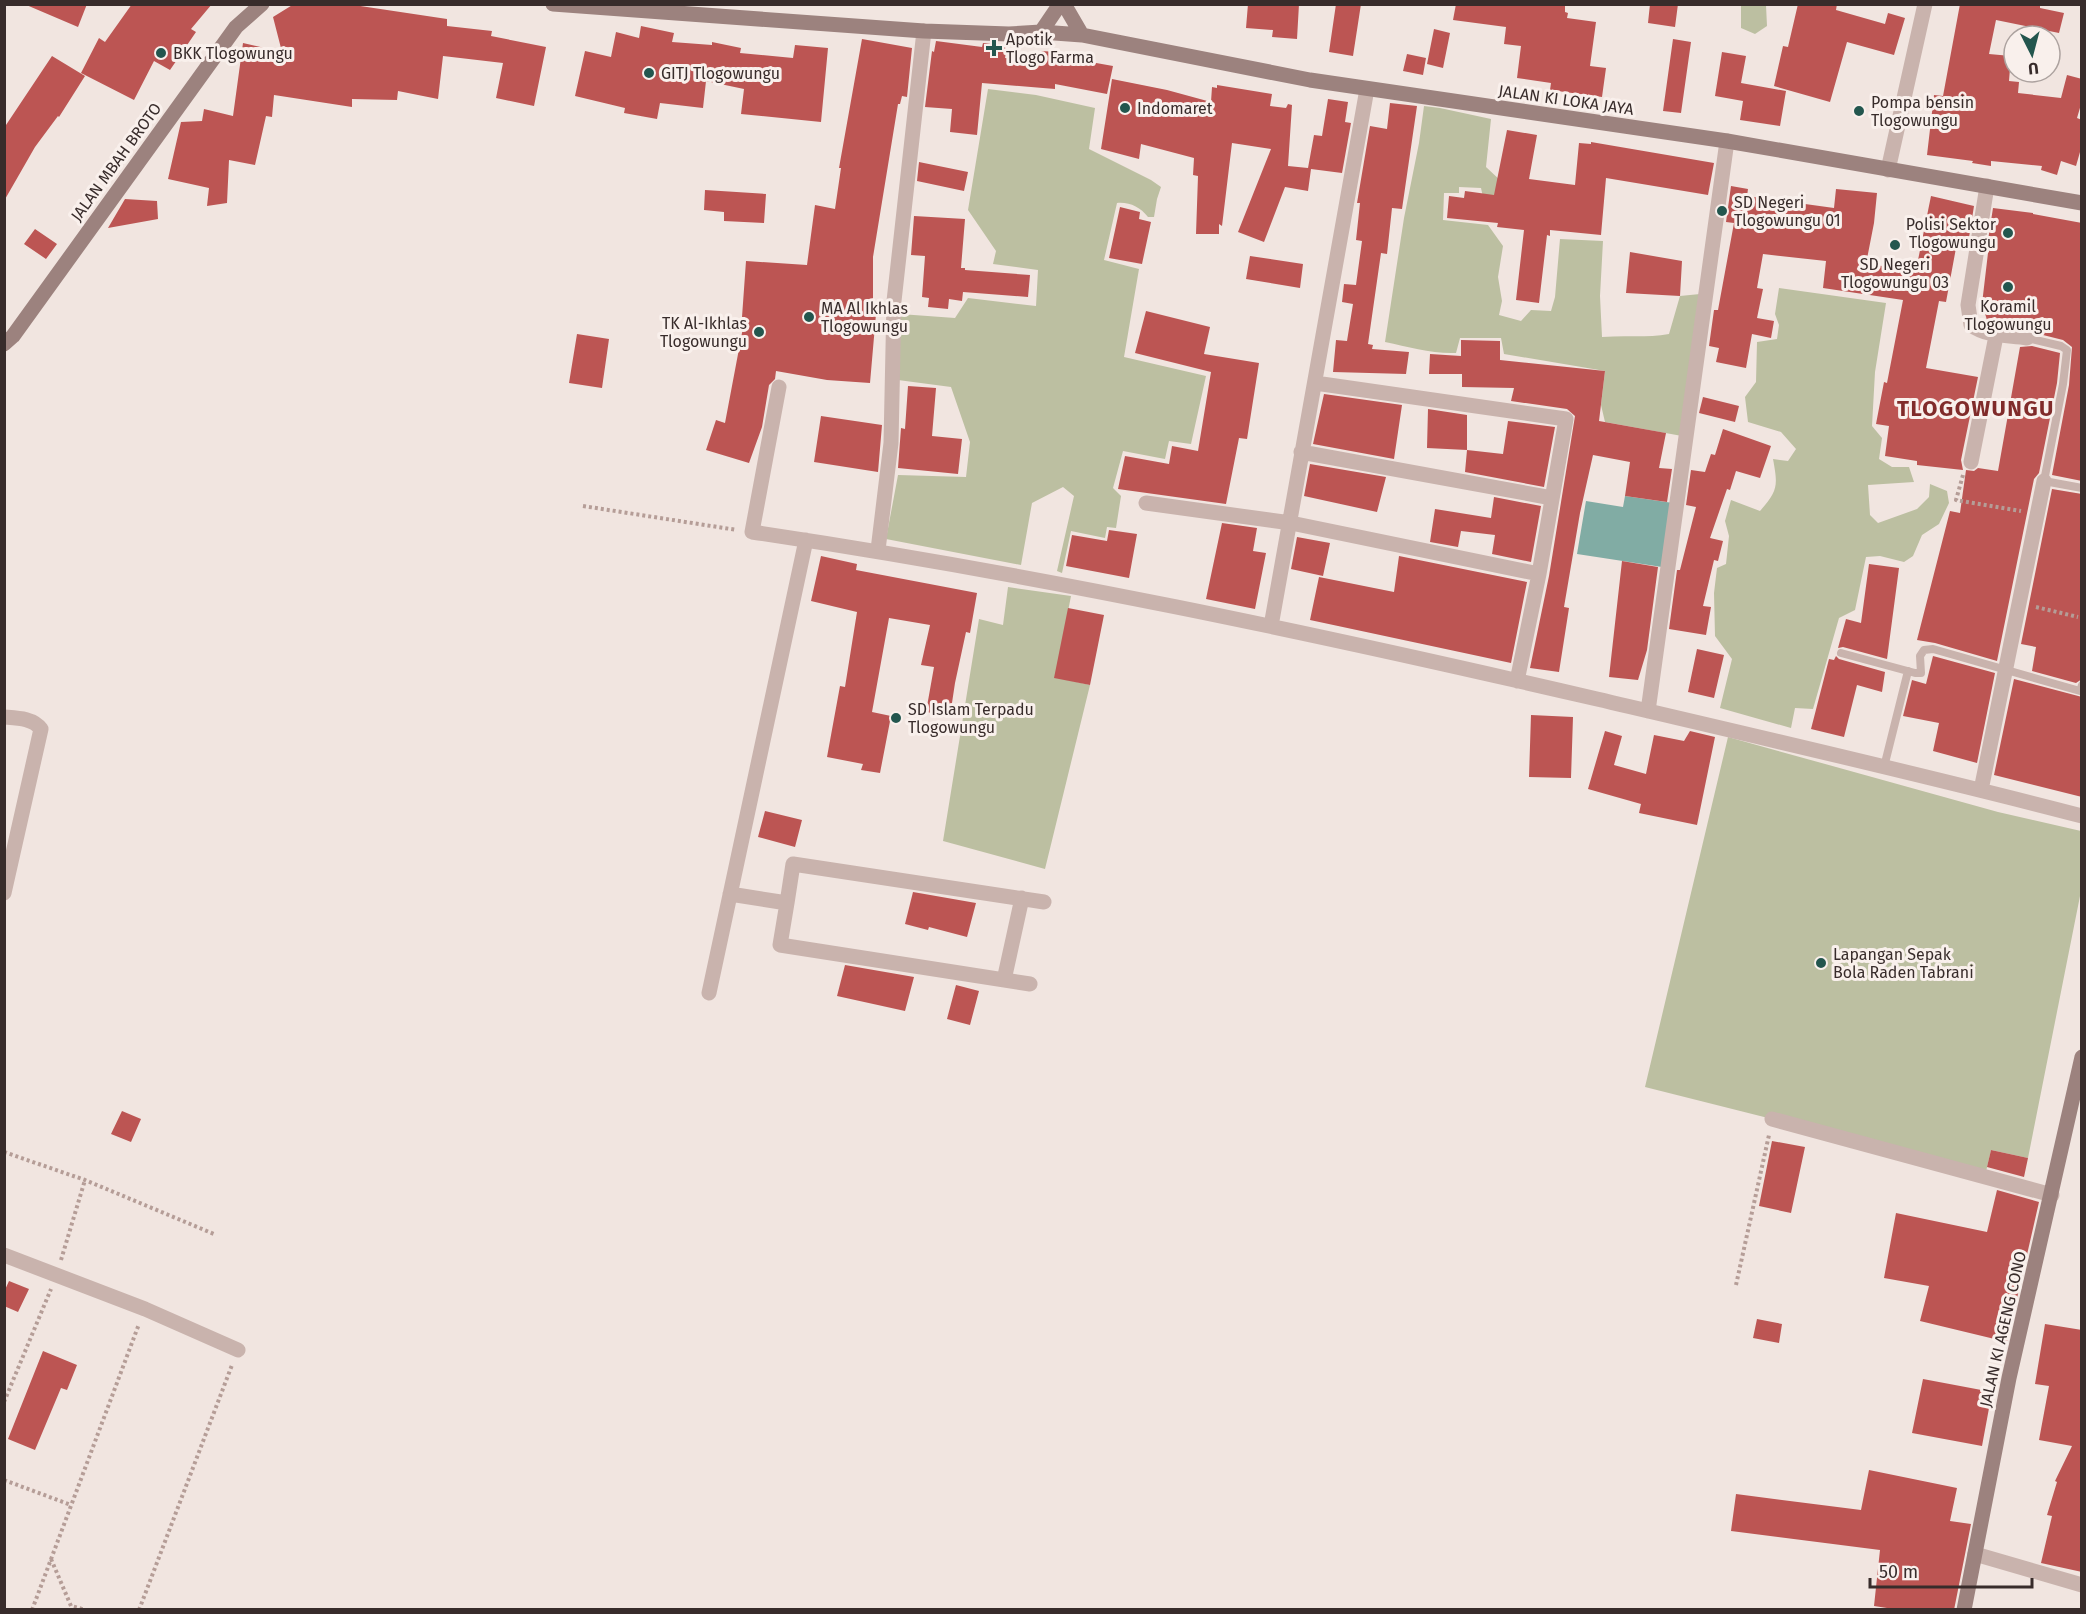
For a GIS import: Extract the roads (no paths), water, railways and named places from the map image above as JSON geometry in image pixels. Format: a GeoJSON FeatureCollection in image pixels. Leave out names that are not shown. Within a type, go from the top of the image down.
{"type":"FeatureCollection","features":[{"type":"Feature","properties":{"kind":"main road","name":"JALAN MBAH BROTO"},"geometry":{"type":"LineString","coordinates":[[4,344],[20,326],[236,27],[262,4]]}},
{"type":"Feature","properties":{"kind":"main road"},"geometry":{"type":"LineString","coordinates":[[553,4],[924,31],[1009,34],[1041,32],[1062,4],[1082,35]]}},
{"type":"Feature","properties":{"kind":"main road","name":"JALAN KI LOKA JAYA"},"geometry":{"type":"LineString","coordinates":[[1041,32],[1082,35],[1310,80],[1727,141],[2082,203]]}},
{"type":"Feature","properties":{"kind":"main road","name":"JALAN KI AGENG CONO"},"geometry":{"type":"LineString","coordinates":[[1964,1610],[2009,1378],[2079,1083],[2082,1057]]}},
{"type":"Feature","properties":{"kind":"street"},"geometry":{"type":"LineString","coordinates":[[1888,170],[1925,4]]}},
{"type":"Feature","properties":{"kind":"street"},"geometry":{"type":"LineString","coordinates":[[878,550],[891,443],[894,301],[924,31]]}},
{"type":"Feature","properties":{"kind":"street"},"geometry":{"type":"LineString","coordinates":[[1271,626],[1367,89]]}},
{"type":"Feature","properties":{"kind":"street"},"geometry":{"type":"LineString","coordinates":[[1648,711],[1727,141]]}},
{"type":"Feature","properties":{"kind":"street"},"geometry":{"type":"LineString","coordinates":[[1987,186],[1968,305],[1971,325],[1996,336],[2007,334],[2027,338]]}},
{"type":"Feature","properties":{"kind":"street"},"geometry":{"type":"LineString","coordinates":[[1971,462],[1996,336]]}},
{"type":"Feature","properties":{"kind":"street"},"geometry":{"type":"LineString","coordinates":[[1315,383],[1566,419],[1517,681]]}},
{"type":"Feature","properties":{"kind":"street"},"geometry":{"type":"LineString","coordinates":[[779,387],[752,532],[878,550],[1271,626],[1648,711],[2082,816]]}},
{"type":"Feature","properties":{"kind":"street"},"geometry":{"type":"LineString","coordinates":[[1301,452],[1552,498]]}},
{"type":"Feature","properties":{"kind":"street"},"geometry":{"type":"LineString","coordinates":[[1981,790],[2044,481]]}},
{"type":"Feature","properties":{"kind":"street"},"geometry":{"type":"LineString","coordinates":[[1146,503],[1291,523],[1539,573]]}},
{"type":"Feature","properties":{"kind":"street"},"geometry":{"type":"LineString","coordinates":[[709,993],[806,540]]}},
{"type":"Feature","properties":{"kind":"street"},"geometry":{"type":"LineString","coordinates":[[4,717],[30,720],[41,729],[4,893]]}},
{"type":"Feature","properties":{"kind":"street"},"geometry":{"type":"LineString","coordinates":[[1030,984],[780,945],[793,864],[1044,902]]}},
{"type":"Feature","properties":{"kind":"street"},"geometry":{"type":"LineString","coordinates":[[730,894],[787,903]]}},
{"type":"Feature","properties":{"kind":"street"},"geometry":{"type":"LineString","coordinates":[[1004,980],[1022,898]]}},
{"type":"Feature","properties":{"kind":"street"},"geometry":{"type":"LineString","coordinates":[[1773,1119],[2052,1195]]}},
{"type":"Feature","properties":{"kind":"street"},"geometry":{"type":"LineString","coordinates":[[4,1255],[144,1309],[238,1350]]}},
{"type":"Feature","properties":{"kind":"street"},"geometry":{"type":"LineString","coordinates":[[1975,1554],[2082,1585]]}},
{"type":"Feature","properties":{"kind":"lane"},"geometry":{"type":"LineString","coordinates":[[2027,338],[2061,346],[2068,352],[2044,481],[2082,488]]}},
{"type":"Feature","properties":{"kind":"lane"},"geometry":{"type":"LineString","coordinates":[[1841,653],[1921,673],[1920,656],[1924,650],[1933,650],[2080,692],[2082,685]]}},
{"type":"Feature","properties":{"kind":"lane"},"geometry":{"type":"LineString","coordinates":[[1884,767],[1908,671]]}},
{"type":"Feature","properties":{"kind":"water"},"geometry":{"type":"Polygon","coordinates":[[[1625,496],[1673,503],[1662,567],[1577,554],[1586,501],[1623,507],[1625,496]]]}},
{"type":"Feature","properties":{"kind":"place","name":"Apotik Tlogo Farma"},"geometry":{"type":"Point","coordinates":[994,48]}},
{"type":"Feature","properties":{"kind":"place","name":"BKK Tlogowungu"},"geometry":{"type":"Point","coordinates":[161,53]}},
{"type":"Feature","properties":{"kind":"place","name":"GITJ Tlogowungu"},"geometry":{"type":"Point","coordinates":[649,73]}},
{"type":"Feature","properties":{"kind":"place","name":"Indomaret"},"geometry":{"type":"Point","coordinates":[1125,108]}},
{"type":"Feature","properties":{"kind":"place","name":"Pompa bensin Tlogowungu"},"geometry":{"type":"Point","coordinates":[1859,111]}},
{"type":"Feature","properties":{"kind":"place","name":"SD Negeri Tlogowungu 01"},"geometry":{"type":"Point","coordinates":[1722,211]}},
{"type":"Feature","properties":{"kind":"place","name":"Polisi Sektor Tlogowungu"},"geometry":{"type":"Point","coordinates":[2008,233]}},
{"type":"Feature","properties":{"kind":"place","name":"SD Negeri Tlogowungu 03"},"geometry":{"type":"Point","coordinates":[1895,245]}},
{"type":"Feature","properties":{"kind":"place","name":"Koramil Tlogowungu"},"geometry":{"type":"Point","coordinates":[2008,287]}},
{"type":"Feature","properties":{"kind":"place","name":"MA Al Ikhlas Tlogowungu"},"geometry":{"type":"Point","coordinates":[809,317]}},
{"type":"Feature","properties":{"kind":"place","name":"TK Al-Ikhlas Tlogowungu"},"geometry":{"type":"Point","coordinates":[759,332]}},
{"type":"Feature","properties":{"kind":"place","name":"SD Islam Terpadu Tlogowungu"},"geometry":{"type":"Point","coordinates":[896,718]}},
{"type":"Feature","properties":{"kind":"place","name":"Lapangan Sepak Bola Raden Tabrani"},"geometry":{"type":"Point","coordinates":[1821,963]}},
{"type":"Feature","properties":{"kind":"district","name":"TLOGOWUNGU"},"geometry":{"type":"Point","coordinates":[1976,408]}}]}
